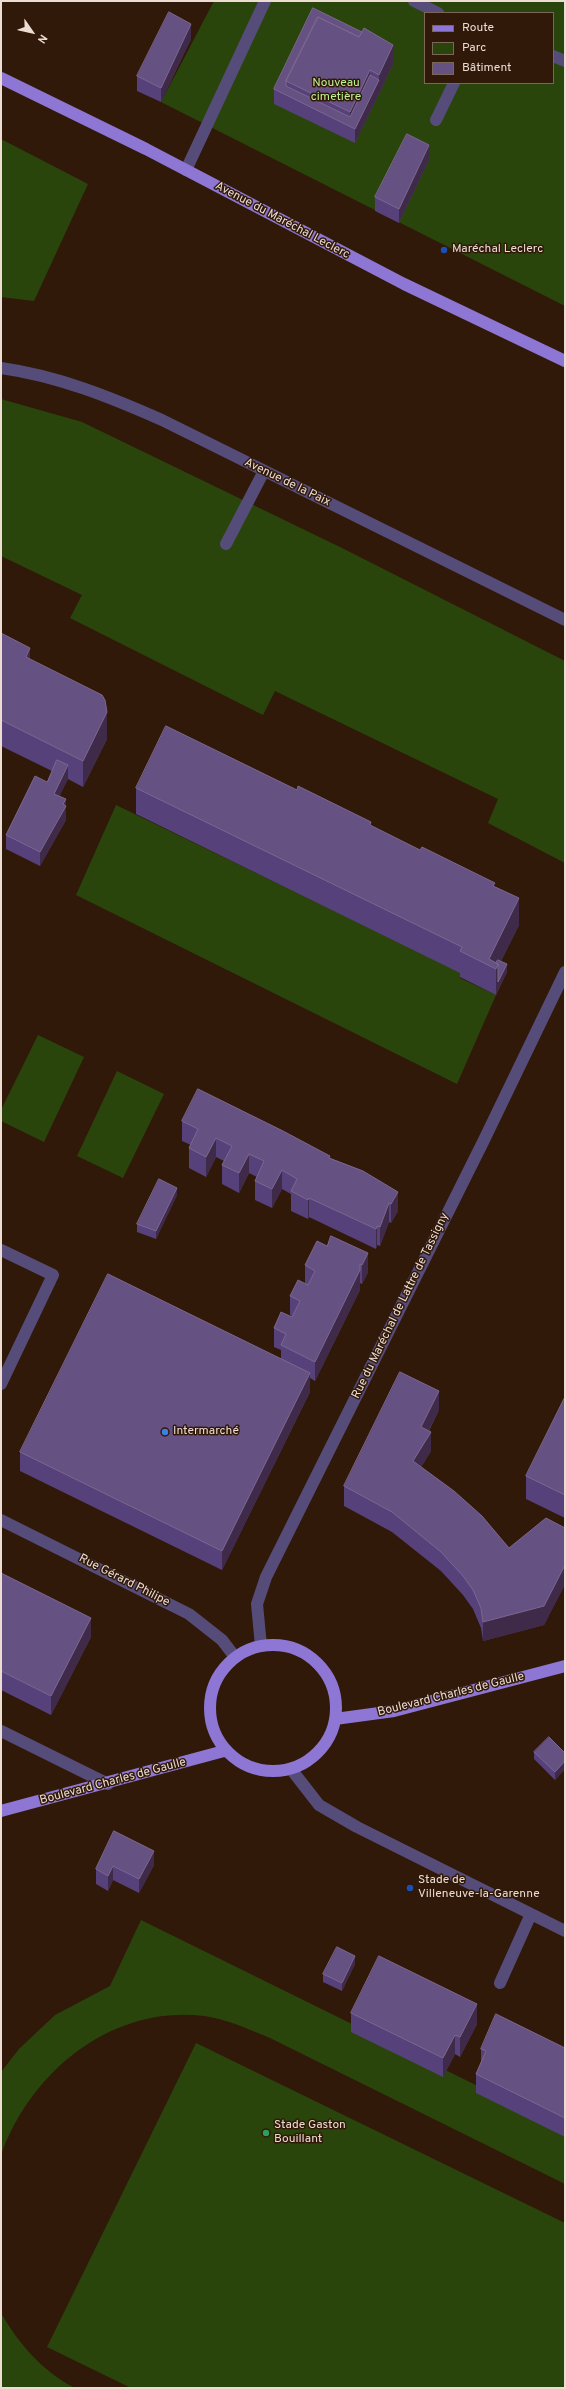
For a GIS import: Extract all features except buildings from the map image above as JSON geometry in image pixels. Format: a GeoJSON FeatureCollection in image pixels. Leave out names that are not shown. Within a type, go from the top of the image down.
{"type":"FeatureCollection","features":[{"type":"Feature","properties":{"kind":"main road","name":"Avenue du Maréchal Leclerc"},"geometry":{"type":"LineString","coordinates":[[1,78],[186,170],[404,284],[565,361]]}},
{"type":"Feature","properties":{"kind":"main road"},"geometry":{"type":"LineString","coordinates":[[278,1645],[295,1649],[311,1657],[323,1669],[332,1685],[336,1701],[336,1719],[330,1735],[320,1750],[308,1762],[291,1769],[276,1772],[260,1771],[245,1766],[224,1751],[214,1732],[210,1717],[210,1702],[213,1687],[220,1674],[235,1658],[261,1646],[278,1645]]}},
{"type":"Feature","properties":{"kind":"main road","name":"Boulevard Charles de Gaulle"},"geometry":{"type":"LineString","coordinates":[[336,1719],[394,1711],[565,1666]]}},
{"type":"Feature","properties":{"kind":"main road","name":"Boulevard Charles de Gaulle"},"geometry":{"type":"LineString","coordinates":[[1,1812],[108,1784],[224,1751]]}},
{"type":"Feature","properties":{"kind":"street"},"geometry":{"type":"LineString","coordinates":[[186,170],[265,1]]}},
{"type":"Feature","properties":{"kind":"street"},"geometry":{"type":"LineString","coordinates":[[414,1],[436,12]]}},
{"type":"Feature","properties":{"kind":"street"},"geometry":{"type":"LineString","coordinates":[[554,56],[565,61]]}},
{"type":"Feature","properties":{"kind":"street"},"geometry":{"type":"LineString","coordinates":[[436,120],[454,84]]}},
{"type":"Feature","properties":{"kind":"street","name":"Avenue de la Paix"},"geometry":{"type":"LineString","coordinates":[[1,368],[37,374],[112,398],[264,471],[565,620]]}},
{"type":"Feature","properties":{"kind":"street"},"geometry":{"type":"LineString","coordinates":[[226,544],[264,471]]}},
{"type":"Feature","properties":{"kind":"street","name":"Rue du Maréchal de Lattre de Tassigny"},"geometry":{"type":"LineString","coordinates":[[261,1646],[257,1604],[266,1578],[484,1140],[565,972]]}},
{"type":"Feature","properties":{"kind":"street"},"geometry":{"type":"LineString","coordinates":[[1,1250],[53,1275],[1,1384]]}},
{"type":"Feature","properties":{"kind":"street","name":"Rue Gérard Philipe"},"geometry":{"type":"LineString","coordinates":[[1,1520],[190,1614],[222,1640],[235,1658]]}},
{"type":"Feature","properties":{"kind":"street"},"geometry":{"type":"LineString","coordinates":[[1,1731],[108,1784]]}},
{"type":"Feature","properties":{"kind":"street"},"geometry":{"type":"LineString","coordinates":[[291,1769],[319,1805],[357,1827],[565,1931]]}},
{"type":"Feature","properties":{"kind":"street"},"geometry":{"type":"LineString","coordinates":[[500,1983],[532,1914]]}},
{"type":"Feature","properties":{"kind":"green space","name":"Nouveau cimetière"},"geometry":{"type":"Polygon","coordinates":[[[214,1],[565,1],[565,306],[161,102],[214,1]]]}},
{"type":"Feature","properties":{"kind":"green space"},"geometry":{"type":"Polygon","coordinates":[[[1,139],[88,184],[34,301],[1,297],[1,139]]]}},
{"type":"Feature","properties":{"kind":"green space"},"geometry":{"type":"Polygon","coordinates":[[[1,399],[82,422],[344,549],[565,661],[565,863],[488,823],[498,799],[275,691],[263,715],[70,618],[82,595],[1,556],[1,399]]]}},
{"type":"Feature","properties":{"kind":"green space"},"geometry":{"type":"Polygon","coordinates":[[[116,805],[462,973],[460,978],[496,995],[457,1084],[76,895],[116,805]]]}},
{"type":"Feature","properties":{"kind":"green space"},"geometry":{"type":"Polygon","coordinates":[[[38,1035],[84,1057],[44,1142],[1,1121],[1,1110],[38,1035]]]}},
{"type":"Feature","properties":{"kind":"green space"},"geometry":{"type":"Polygon","coordinates":[[[117,1071],[164,1094],[123,1178],[77,1156],[117,1071]]]}},
{"type":"Feature","properties":{"kind":"green space"},"geometry":{"type":"Polygon","coordinates":[[[141,1920],[565,2129],[565,2184],[270,2038],[229,2022],[204,2016],[170,2015],[138,2021],[107,2033],[79,2050],[54,2071],[32,2096],[15,2124],[1,2155],[1,2072],[19,2049],[55,2015],[110,1986],[141,1920]]]}},
{"type":"Feature","properties":{"kind":"green space","name":"Stade Gaston Bouillant"},"geometry":{"type":"Polygon","coordinates":[[[196,2043],[565,2223],[565,2388],[131,2388],[47,2347],[196,2043]]]}},
{"type":"Feature","properties":{"kind":"green space"},"geometry":{"type":"Polygon","coordinates":[[[1,2313],[32,2356],[52,2373],[75,2388],[1,2387],[1,2313]]]}},
{"type":"Feature","properties":{"kind":"place","name":"Maréchal Leclerc"},"geometry":{"type":"Point","coordinates":[444,250]}},
{"type":"Feature","properties":{"kind":"place","name":"Intermarché"},"geometry":{"type":"Point","coordinates":[165,1432]}},
{"type":"Feature","properties":{"kind":"place","name":"Stade de Villeneuve-la-Garenne"},"geometry":{"type":"Point","coordinates":[410,1888]}},
{"type":"Feature","properties":{"kind":"place","name":"Stade Gaston Bouillant"},"geometry":{"type":"Point","coordinates":[266,2133]}}]}
